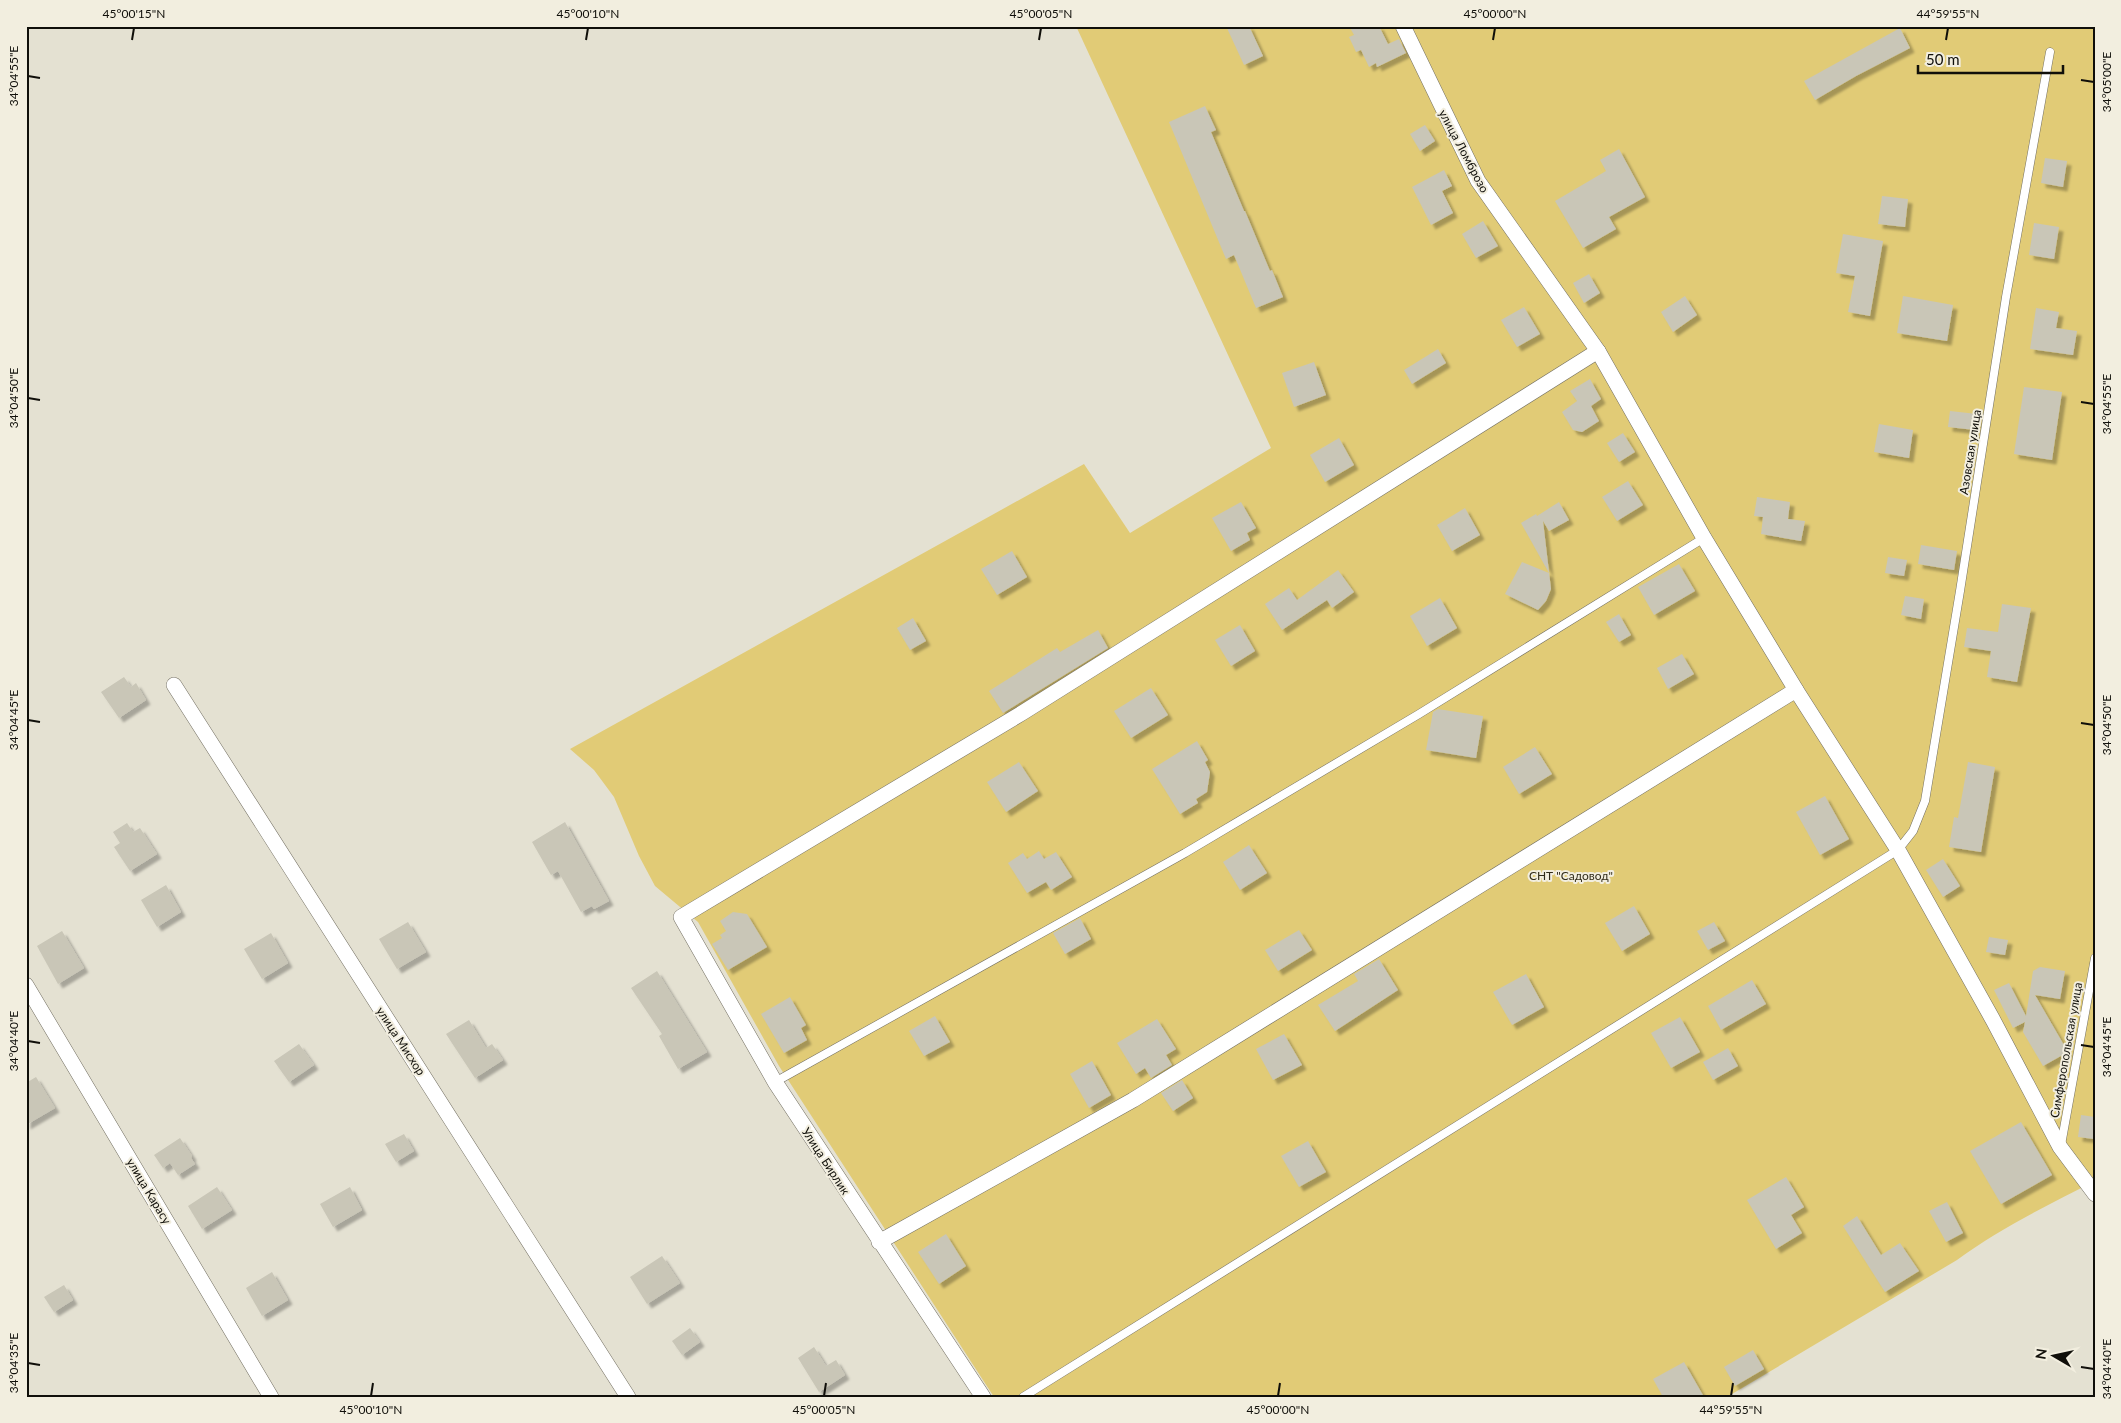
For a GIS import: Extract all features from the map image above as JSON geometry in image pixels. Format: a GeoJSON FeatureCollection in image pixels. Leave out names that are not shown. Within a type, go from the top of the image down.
{"type":"FeatureCollection","features":[{"type":"Feature","properties":{"kind":"street","name":"улица Ломброзо"},"geometry":{"type":"LineString","coordinates":[[1403,26],[1478,182],[1598,351],[1704,538],[1796,690],[1898,850],[1993,1020],[2060,1147],[2095,1194]]}},
{"type":"Feature","properties":{"kind":"street","name":"Улица Бирлик"},"geometry":{"type":"LineString","coordinates":[[983,1397],[775,1082],[682,917],[1022,713],[1598,351]]}},
{"type":"Feature","properties":{"kind":"street","name":"улица Мисхор"},"geometry":{"type":"LineString","coordinates":[[174,685],[628,1397]]}},
{"type":"Feature","properties":{"kind":"street"},"geometry":{"type":"LineString","coordinates":[[879,1242],[1133,1100],[1796,690]]}},
{"type":"Feature","properties":{"kind":"street","name":"улица Карасу"},"geometry":{"type":"LineString","coordinates":[[26,985],[271,1397]]}},
{"type":"Feature","properties":{"kind":"lane","name":"Азовская улица"},"geometry":{"type":"LineString","coordinates":[[1898,850],[1913,831],[1925,801],[2006,297],[2050,52]]}},
{"type":"Feature","properties":{"kind":"lane"},"geometry":{"type":"LineString","coordinates":[[775,1082],[1185,853],[1419,714],[1704,538]]}},
{"type":"Feature","properties":{"kind":"lane"},"geometry":{"type":"LineString","coordinates":[[1023,1397],[1898,850]]}},
{"type":"Feature","properties":{"kind":"lane","name":"Симферопольская улица"},"geometry":{"type":"LineString","coordinates":[[2060,1147],[2095,958]]}},
{"type":"Feature","properties":{"kind":"green space","name":"СНТ \"Садовод\""},"geometry":{"type":"Polygon","coordinates":[[[1076,26],[2095,26],[2095,1181],[2007,1228],[1957,1260],[1727,1397],[994,1397],[779,1066],[698,922],[655,886],[639,856],[614,797],[594,770],[570,749],[1084,464],[1130,533],[1271,448],[1076,26]]]}},
{"type":"Feature","properties":{"kind":"building"},"geometry":{"type":"Polygon","coordinates":[[[1226,26],[1249,26],[1263,56],[1244,65],[1226,26]]]}},
{"type":"Feature","properties":{"kind":"building"},"geometry":{"type":"Polygon","coordinates":[[[1349,26],[1379,26],[1388,44],[1399,39],[1406,53],[1377,67],[1376,63],[1369,67],[1361,50],[1356,52],[1349,37],[1354,35],[1349,26]]]}},
{"type":"Feature","properties":{"kind":"building"},"geometry":{"type":"Polygon","coordinates":[[[1900,28],[1910,48],[1815,100],[1804,81],[1900,28]]]}},
{"type":"Feature","properties":{"kind":"building"},"geometry":{"type":"Polygon","coordinates":[[[1205,106],[1216,130],[1211,132],[1270,271],[1272,270],[1283,297],[1256,308],[1234,255],[1226,259],[1169,122],[1205,106]]]}},
{"type":"Feature","properties":{"kind":"building"},"geometry":{"type":"Polygon","coordinates":[[[1425,125],[1435,141],[1420,151],[1410,134],[1425,125]]]}},
{"type":"Feature","properties":{"kind":"building"},"geometry":{"type":"Polygon","coordinates":[[[1619,149],[1645,197],[1609,217],[1616,229],[1583,248],[1555,201],[1606,171],[1600,160],[1619,149]]]}},
{"type":"Feature","properties":{"kind":"building"},"geometry":{"type":"Polygon","coordinates":[[[2045,158],[2067,161],[2063,187],[2041,183],[2045,158]]]}},
{"type":"Feature","properties":{"kind":"building"},"geometry":{"type":"Polygon","coordinates":[[[1444,170],[1452,186],[1442,191],[1453,213],[1431,225],[1412,187],[1444,170]]]}},
{"type":"Feature","properties":{"kind":"building"},"geometry":{"type":"Polygon","coordinates":[[[1882,196],[1908,199],[1905,227],[1878,224],[1882,196]]]}},
{"type":"Feature","properties":{"kind":"building"},"geometry":{"type":"Polygon","coordinates":[[[1483,221],[1498,246],[1476,258],[1462,234],[1483,221]]]}},
{"type":"Feature","properties":{"kind":"building"},"geometry":{"type":"Polygon","coordinates":[[[2034,223],[2059,227],[2054,259],[2029,255],[2034,223]]]}},
{"type":"Feature","properties":{"kind":"building"},"geometry":{"type":"Polygon","coordinates":[[[1843,234],[1883,241],[1870,316],[1848,312],[1855,276],[1836,273],[1843,234]]]}},
{"type":"Feature","properties":{"kind":"building"},"geometry":{"type":"Polygon","coordinates":[[[1589,274],[1600,293],[1584,303],[1573,283],[1589,274]]]}},
{"type":"Feature","properties":{"kind":"building"},"geometry":{"type":"Polygon","coordinates":[[[1685,296],[1697,315],[1673,332],[1661,312],[1685,296]]]}},
{"type":"Feature","properties":{"kind":"building"},"geometry":{"type":"Polygon","coordinates":[[[1903,296],[1953,305],[1947,341],[1897,333],[1903,296]]]}},
{"type":"Feature","properties":{"kind":"building"},"geometry":{"type":"Polygon","coordinates":[[[1524,307],[1540,334],[1517,347],[1501,320],[1524,307]]]}},
{"type":"Feature","properties":{"kind":"building"},"geometry":{"type":"Polygon","coordinates":[[[2036,308],[2059,312],[2056,328],[2077,331],[2073,355],[2030,349],[2036,308]]]}},
{"type":"Feature","properties":{"kind":"building"},"geometry":{"type":"Polygon","coordinates":[[[1438,349],[1446,363],[1412,384],[1404,370],[1438,349]]]}},
{"type":"Feature","properties":{"kind":"building"},"geometry":{"type":"Polygon","coordinates":[[[1314,362],[1326,395],[1294,407],[1282,373],[1314,362]]]}},
{"type":"Feature","properties":{"kind":"building"},"geometry":{"type":"Polygon","coordinates":[[[1590,379],[1601,399],[1591,406],[1599,421],[1582,432],[1573,430],[1562,412],[1577,401],[1570,391],[1590,379]]]}},
{"type":"Feature","properties":{"kind":"building"},"geometry":{"type":"Polygon","coordinates":[[[2024,387],[2062,392],[2052,460],[2014,454],[2024,387]]]}},
{"type":"Feature","properties":{"kind":"building"},"geometry":{"type":"Polygon","coordinates":[[[1950,411],[1977,414],[1975,430],[1948,427],[1950,411]]]}},
{"type":"Feature","properties":{"kind":"building"},"geometry":{"type":"Polygon","coordinates":[[[1879,424],[1913,430],[1909,458],[1874,452],[1879,424]]]}},
{"type":"Feature","properties":{"kind":"building"},"geometry":{"type":"Polygon","coordinates":[[[1623,433],[1635,452],[1619,462],[1607,443],[1623,433]]]}},
{"type":"Feature","properties":{"kind":"building"},"geometry":{"type":"Polygon","coordinates":[[[1339,438],[1354,465],[1325,482],[1310,455],[1339,438]]]}},
{"type":"Feature","properties":{"kind":"building"},"geometry":{"type":"Polygon","coordinates":[[[1628,481],[1643,505],[1617,521],[1602,497],[1628,481]]]}},
{"type":"Feature","properties":{"kind":"building"},"geometry":{"type":"Polygon","coordinates":[[[1757,497],[1790,502],[1788,519],[1805,521],[1801,541],[1761,534],[1763,517],[1754,516],[1757,497]]]}},
{"type":"Feature","properties":{"kind":"building"},"geometry":{"type":"Polygon","coordinates":[[[1241,502],[1256,528],[1247,533],[1250,540],[1231,551],[1212,518],[1241,502]]]}},
{"type":"Feature","properties":{"kind":"building"},"geometry":{"type":"Polygon","coordinates":[[[1559,502],[1569,520],[1549,531],[1543,521],[1551,589],[1546,601],[1538,610],[1505,594],[1522,562],[1549,573],[1521,523],[1536,514],[1537,516],[1559,502]]]}},
{"type":"Feature","properties":{"kind":"building"},"geometry":{"type":"Polygon","coordinates":[[[1465,508],[1480,535],[1452,551],[1437,525],[1465,508]]]}},
{"type":"Feature","properties":{"kind":"building"},"geometry":{"type":"Polygon","coordinates":[[[1921,545],[1957,551],[1954,570],[1918,564],[1921,545]]]}},
{"type":"Feature","properties":{"kind":"building"},"geometry":{"type":"Polygon","coordinates":[[[1012,551],[1027,577],[997,595],[981,569],[1012,551]]]}},
{"type":"Feature","properties":{"kind":"building"},"geometry":{"type":"Polygon","coordinates":[[[1888,557],[1907,560],[1904,576],[1885,573],[1888,557]]]}},
{"type":"Feature","properties":{"kind":"building"},"geometry":{"type":"Polygon","coordinates":[[[1679,564],[1695,591],[1654,615],[1638,587],[1679,564]]]}},
{"type":"Feature","properties":{"kind":"building"},"geometry":{"type":"Polygon","coordinates":[[[1338,570],[1354,592],[1332,608],[1327,600],[1282,630],[1265,604],[1289,588],[1297,600],[1338,570]]]}},
{"type":"Feature","properties":{"kind":"building"},"geometry":{"type":"Polygon","coordinates":[[[1905,596],[1924,599],[1921,619],[1901,615],[1905,596]]]}},
{"type":"Feature","properties":{"kind":"building"},"geometry":{"type":"Polygon","coordinates":[[[1440,598],[1457,628],[1427,646],[1410,616],[1440,598]]]}},
{"type":"Feature","properties":{"kind":"building"},"geometry":{"type":"Polygon","coordinates":[[[2002,604],[2031,608],[2017,682],[1987,677],[1991,651],[1964,647],[1967,628],[1998,632],[2002,604]]]}},
{"type":"Feature","properties":{"kind":"building"},"geometry":{"type":"Polygon","coordinates":[[[1619,614],[1631,635],[1619,642],[1606,622],[1619,614]]]}},
{"type":"Feature","properties":{"kind":"building"},"geometry":{"type":"Polygon","coordinates":[[[913,618],[926,641],[910,650],[897,628],[913,618]]]}},
{"type":"Feature","properties":{"kind":"building"},"geometry":{"type":"Polygon","coordinates":[[[1240,625],[1255,651],[1231,666],[1215,640],[1240,625]]]}},
{"type":"Feature","properties":{"kind":"building"},"geometry":{"type":"Polygon","coordinates":[[[1098,630],[1108,648],[1003,713],[989,691],[1057,648],[1060,652],[1098,630]]]}},
{"type":"Feature","properties":{"kind":"building"},"geometry":{"type":"Polygon","coordinates":[[[1682,654],[1694,674],[1668,689],[1657,668],[1682,654]]]}},
{"type":"Feature","properties":{"kind":"building"},"geometry":{"type":"Polygon","coordinates":[[[124,677],[131,687],[136,683],[146,700],[119,718],[101,692],[124,677]]]}},
{"type":"Feature","properties":{"kind":"building"},"geometry":{"type":"Polygon","coordinates":[[[1151,688],[1168,715],[1131,738],[1114,711],[1151,688]]]}},
{"type":"Feature","properties":{"kind":"building"},"geometry":{"type":"Polygon","coordinates":[[[1438,709],[1483,716],[1476,758],[1426,750],[1433,712],[1438,709]]]}},
{"type":"Feature","properties":{"kind":"building"},"geometry":{"type":"Polygon","coordinates":[[[1197,741],[1208,760],[1205,762],[1210,772],[1207,792],[1196,799],[1198,803],[1180,814],[1152,769],[1197,741]]]}},
{"type":"Feature","properties":{"kind":"building"},"geometry":{"type":"Polygon","coordinates":[[[1535,747],[1552,774],[1519,794],[1503,767],[1535,747]]]}},
{"type":"Feature","properties":{"kind":"building"},"geometry":{"type":"Polygon","coordinates":[[[1019,762],[1038,791],[1006,812],[987,782],[1019,762]]]}},
{"type":"Feature","properties":{"kind":"building"},"geometry":{"type":"Polygon","coordinates":[[[1968,762],[1995,767],[1981,852],[1949,847],[1954,817],[1958,818],[1968,762]]]}},
{"type":"Feature","properties":{"kind":"building"},"geometry":{"type":"Polygon","coordinates":[[[1825,796],[1849,839],[1820,855],[1796,812],[1825,796]]]}},
{"type":"Feature","properties":{"kind":"building"},"geometry":{"type":"Polygon","coordinates":[[[565,822],[609,901],[594,909],[592,906],[581,912],[558,871],[551,875],[532,842],[565,822]]]}},
{"type":"Feature","properties":{"kind":"building"},"geometry":{"type":"Polygon","coordinates":[[[127,823],[133,832],[140,828],[157,854],[130,871],[114,847],[120,843],[113,832],[127,823]]]}},
{"type":"Feature","properties":{"kind":"building"},"geometry":{"type":"Polygon","coordinates":[[[1249,845],[1267,873],[1240,890],[1223,862],[1249,845]]]}},
{"type":"Feature","properties":{"kind":"building"},"geometry":{"type":"Polygon","coordinates":[[[1039,851],[1044,859],[1056,852],[1072,877],[1051,890],[1046,882],[1027,893],[1008,863],[1023,853],[1027,859],[1039,851]]]}},
{"type":"Feature","properties":{"kind":"building"},"geometry":{"type":"Polygon","coordinates":[[[1943,859],[1960,886],[1943,897],[1926,870],[1943,859]]]}},
{"type":"Feature","properties":{"kind":"building"},"geometry":{"type":"Polygon","coordinates":[[[166,885],[181,912],[157,927],[141,900],[166,885]]]}},
{"type":"Feature","properties":{"kind":"building"},"geometry":{"type":"Polygon","coordinates":[[[1634,906],[1650,934],[1622,951],[1605,923],[1634,906]]]}},
{"type":"Feature","properties":{"kind":"building"},"geometry":{"type":"Polygon","coordinates":[[[733,912],[747,914],[767,947],[728,970],[712,944],[722,938],[720,935],[726,931],[720,921],[733,912]]]}},
{"type":"Feature","properties":{"kind":"building"},"geometry":{"type":"Polygon","coordinates":[[[1080,918],[1091,939],[1065,954],[1053,933],[1080,918]]]}},
{"type":"Feature","properties":{"kind":"building"},"geometry":{"type":"Polygon","coordinates":[[[408,922],[426,952],[397,969],[379,939],[408,922]]]}},
{"type":"Feature","properties":{"kind":"building"},"geometry":{"type":"Polygon","coordinates":[[[1714,922],[1725,941],[1708,950],[1697,931],[1714,922]]]}},
{"type":"Feature","properties":{"kind":"building"},"geometry":{"type":"Polygon","coordinates":[[[1299,930],[1312,950],[1278,971],[1265,950],[1299,930]]]}},
{"type":"Feature","properties":{"kind":"building"},"geometry":{"type":"Polygon","coordinates":[[[62,931],[84,968],[58,984],[37,946],[62,931]]]}},
{"type":"Feature","properties":{"kind":"building"},"geometry":{"type":"Polygon","coordinates":[[[271,933],[288,963],[262,979],[244,949],[271,933]]]}},
{"type":"Feature","properties":{"kind":"building"},"geometry":{"type":"Polygon","coordinates":[[[1989,937],[2008,940],[2005,955],[1986,952],[1989,937]]]}},
{"type":"Feature","properties":{"kind":"building"},"geometry":{"type":"Polygon","coordinates":[[[1379,959],[1398,990],[1335,1031],[1318,1005],[1358,981],[1354,974],[1379,959]]]}},
{"type":"Feature","properties":{"kind":"building"},"geometry":{"type":"Polygon","coordinates":[[[2040,967],[2065,971],[2060,999],[2035,995],[2068,1052],[2043,1066],[2023,1032],[2025,1022],[2013,1028],[1994,990],[2009,983],[2026,1016],[2033,971],[2040,967]]]}},
{"type":"Feature","properties":{"kind":"building"},"geometry":{"type":"Polygon","coordinates":[[[657,971],[707,1052],[678,1069],[659,1036],[662,1034],[631,988],[657,971]]]}},
{"type":"Feature","properties":{"kind":"building"},"geometry":{"type":"Polygon","coordinates":[[[1526,974],[1544,1007],[1512,1025],[1493,992],[1526,974]]]}},
{"type":"Feature","properties":{"kind":"building"},"geometry":{"type":"Polygon","coordinates":[[[1752,980],[1766,1004],[1721,1030],[1708,1006],[1752,980]]]}},
{"type":"Feature","properties":{"kind":"building"},"geometry":{"type":"Polygon","coordinates":[[[790,997],[806,1025],[801,1028],[807,1040],[784,1053],[761,1014],[790,997]]]}},
{"type":"Feature","properties":{"kind":"building"},"geometry":{"type":"Polygon","coordinates":[[[935,1016],[950,1042],[924,1056],[909,1031],[935,1016]]]}},
{"type":"Feature","properties":{"kind":"building"},"geometry":{"type":"Polygon","coordinates":[[[1680,1017],[1700,1052],[1671,1068],[1651,1033],[1680,1017]]]}},
{"type":"Feature","properties":{"kind":"building"},"geometry":{"type":"Polygon","coordinates":[[[1157,1019],[1176,1049],[1166,1055],[1172,1065],[1151,1078],[1145,1068],[1136,1074],[1117,1043],[1157,1019]]]}},
{"type":"Feature","properties":{"kind":"building"},"geometry":{"type":"Polygon","coordinates":[[[469,1020],[486,1048],[492,1044],[503,1060],[475,1078],[446,1034],[469,1020]]]}},
{"type":"Feature","properties":{"kind":"building"},"geometry":{"type":"Polygon","coordinates":[[[1284,1034],[1302,1065],[1273,1080],[1256,1049],[1284,1034]]]}},
{"type":"Feature","properties":{"kind":"building"},"geometry":{"type":"Polygon","coordinates":[[[299,1044],[314,1065],[289,1082],[274,1061],[299,1044]]]}},
{"type":"Feature","properties":{"kind":"building"},"geometry":{"type":"Polygon","coordinates":[[[1728,1048],[1738,1066],[1713,1080],[1703,1062],[1728,1048]]]}},
{"type":"Feature","properties":{"kind":"building"},"geometry":{"type":"Polygon","coordinates":[[[1092,1061],[1111,1095],[1089,1108],[1070,1074],[1092,1061]]]}},
{"type":"Feature","properties":{"kind":"building"},"geometry":{"type":"Polygon","coordinates":[[[36,1077],[55,1108],[26,1125],[26,1083],[36,1077]]]}},
{"type":"Feature","properties":{"kind":"building"},"geometry":{"type":"Polygon","coordinates":[[[1182,1080],[1193,1098],[1173,1111],[1161,1093],[1182,1080]]]}},
{"type":"Feature","properties":{"kind":"building"},"geometry":{"type":"Polygon","coordinates":[[[2081,1115],[2095,1117],[2094,1139],[2078,1137],[2081,1115]]]}},
{"type":"Feature","properties":{"kind":"building"},"geometry":{"type":"Polygon","coordinates":[[[2021,1122],[2052,1175],[2001,1204],[1970,1151],[2021,1122]]]}},
{"type":"Feature","properties":{"kind":"building"},"geometry":{"type":"Polygon","coordinates":[[[404,1134],[414,1151],[396,1162],[385,1144],[404,1134]]]}},
{"type":"Feature","properties":{"kind":"building"},"geometry":{"type":"Polygon","coordinates":[[[180,1138],[195,1164],[178,1175],[170,1163],[163,1168],[154,1155],[180,1138]]]}},
{"type":"Feature","properties":{"kind":"building"},"geometry":{"type":"Polygon","coordinates":[[[1308,1141],[1326,1172],[1299,1187],[1281,1156],[1308,1141]]]}},
{"type":"Feature","properties":{"kind":"building"},"geometry":{"type":"Polygon","coordinates":[[[1786,1177],[1804,1207],[1791,1215],[1802,1233],[1776,1249],[1747,1200],[1786,1177]]]}},
{"type":"Feature","properties":{"kind":"building"},"geometry":{"type":"Polygon","coordinates":[[[217,1187],[232,1210],[202,1229],[188,1206],[217,1187]]]}},
{"type":"Feature","properties":{"kind":"building"},"geometry":{"type":"Polygon","coordinates":[[[350,1187],[362,1210],[333,1227],[320,1204],[350,1187]]]}},
{"type":"Feature","properties":{"kind":"building"},"geometry":{"type":"Polygon","coordinates":[[[1947,1202],[1963,1233],[1946,1242],[1929,1211],[1947,1202]]]}},
{"type":"Feature","properties":{"kind":"building"},"geometry":{"type":"Polygon","coordinates":[[[1857,1216],[1881,1255],[1900,1243],[1919,1271],[1885,1292],[1843,1226],[1857,1216]]]}},
{"type":"Feature","properties":{"kind":"building"},"geometry":{"type":"Polygon","coordinates":[[[946,1234],[966,1266],[939,1284],[918,1252],[946,1234]]]}},
{"type":"Feature","properties":{"kind":"building"},"geometry":{"type":"Polygon","coordinates":[[[662,1256],[680,1283],[647,1304],[630,1277],[662,1256]]]}},
{"type":"Feature","properties":{"kind":"building"},"geometry":{"type":"Polygon","coordinates":[[[272,1272],[288,1300],[262,1316],[246,1288],[272,1272]]]}},
{"type":"Feature","properties":{"kind":"building"},"geometry":{"type":"Polygon","coordinates":[[[64,1285],[73,1300],[54,1312],[44,1297],[64,1285]]]}},
{"type":"Feature","properties":{"kind":"building"},"geometry":{"type":"Polygon","coordinates":[[[690,1328],[700,1342],[682,1355],[672,1341],[690,1328]]]}},
{"type":"Feature","properties":{"kind":"building"},"geometry":{"type":"Polygon","coordinates":[[[814,1347],[826,1366],[836,1360],[845,1375],[819,1392],[798,1358],[814,1347]]]}},
{"type":"Feature","properties":{"kind":"building"},"geometry":{"type":"Polygon","coordinates":[[[1753,1350],[1764,1369],[1735,1386],[1724,1367],[1753,1350]]]}},
{"type":"Feature","properties":{"kind":"building"},"geometry":{"type":"Polygon","coordinates":[[[1684,1362],[1704,1397],[1663,1397],[1653,1379],[1684,1362]]]}}]}
